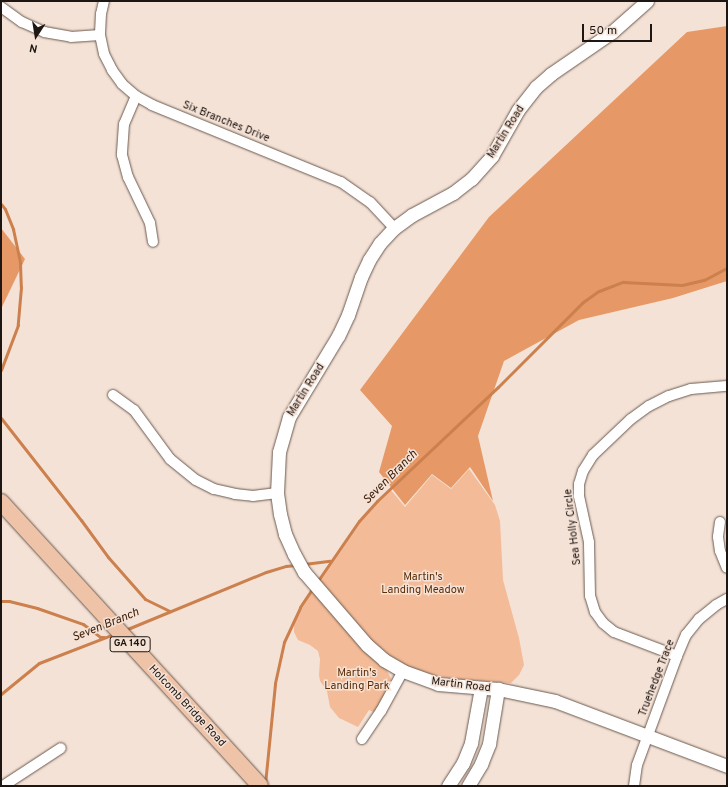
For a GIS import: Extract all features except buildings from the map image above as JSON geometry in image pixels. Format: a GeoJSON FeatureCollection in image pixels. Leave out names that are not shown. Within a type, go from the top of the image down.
{"type":"FeatureCollection","features":[{"type":"Feature","properties":{"kind":"main road","name":"Holcomb Bridge Road"},"geometry":{"type":"LineString","coordinates":[[2,504],[260,786]]}},
{"type":"Feature","properties":{"kind":"street","name":"Six Branches Drive"},"geometry":{"type":"LineString","coordinates":[[104,1],[101,14],[100,35],[104,54],[112,70],[122,84],[136,96],[152,105],[341,182],[370,202],[394,228]]}},
{"type":"Feature","properties":{"kind":"street","name":"Martin Road"},"geometry":{"type":"LineString","coordinates":[[648,1],[624,22],[551,74],[536,87],[518,110],[492,156],[471,179],[453,193],[412,215],[394,228],[380,243],[368,260],[338,336],[289,417],[279,452],[277,493],[285,534],[304,572],[367,645],[384,660],[403,671],[438,684],[498,689],[555,701],[727,766]]}},
{"type":"Feature","properties":{"kind":"street"},"geometry":{"type":"LineString","coordinates":[[1,7],[22,22],[44,32],[71,37],[100,35]]}},
{"type":"Feature","properties":{"kind":"street"},"geometry":{"type":"LineString","coordinates":[[136,96],[124,124],[122,155],[128,177],[150,223],[153,242]]}},
{"type":"Feature","properties":{"kind":"street","name":"Sea Holly Circle"},"geometry":{"type":"LineString","coordinates":[[677,656],[614,632],[603,623],[595,612],[590,596],[589,542],[579,496],[579,484],[583,471],[593,455],[631,419],[649,406],[669,396],[691,389],[727,386]]}},
{"type":"Feature","properties":{"kind":"street"},"geometry":{"type":"LineString","coordinates":[[113,394],[134,410],[170,459],[196,480],[214,489],[234,494],[253,496],[277,493]]}},
{"type":"Feature","properties":{"kind":"street"},"geometry":{"type":"LineString","coordinates":[[720,522],[718,537],[720,551],[727,568]]}},
{"type":"Feature","properties":{"kind":"street","name":"Truehedge Trace"},"geometry":{"type":"LineString","coordinates":[[634,786],[637,765],[647,736],[686,636],[699,619],[716,605],[727,599]]}},
{"type":"Feature","properties":{"kind":"street"},"geometry":{"type":"LineString","coordinates":[[362,739],[381,711],[403,671]]}},
{"type":"Feature","properties":{"kind":"street"},"geometry":{"type":"LineString","coordinates":[[448,786],[463,763],[471,743],[481,688]]}},
{"type":"Feature","properties":{"kind":"street"},"geometry":{"type":"LineString","coordinates":[[468,786],[481,764],[489,744],[498,689]]}},
{"type":"Feature","properties":{"kind":"street"},"geometry":{"type":"LineString","coordinates":[[3,786],[61,748]]}},
{"type":"Feature","properties":{"kind":"green space","name":"Martin's Landing Meadow"},"geometry":{"type":"Polygon","coordinates":[[[469,469],[495,505],[500,521],[503,580],[519,638],[524,665],[519,675],[511,683],[446,678],[408,668],[383,656],[317,584],[357,526],[390,489],[405,507],[432,475],[451,489],[469,469]]]}},
{"type":"Feature","properties":{"kind":"green space","name":"Martin's Landing Park"},"geometry":{"type":"Polygon","coordinates":[[[314,585],[385,666],[391,679],[390,687],[376,713],[369,710],[358,727],[339,718],[330,707],[327,691],[320,681],[320,659],[318,651],[310,645],[298,640],[294,632],[294,625],[300,606],[314,585]]]}},
{"type":"Feature","properties":{"kind":"shaded area"},"geometry":{"type":"Polygon","coordinates":[[[727,26],[727,281],[673,298],[579,320],[504,361],[478,436],[493,501],[470,467],[451,488],[432,474],[405,505],[379,472],[392,426],[360,390],[489,217],[687,32],[727,26]]]}},
{"type":"Feature","properties":{"kind":"shaded area"},"geometry":{"type":"Polygon","coordinates":[[[1,228],[25,259],[1,309],[1,228]]]}},
{"type":"Feature","properties":{"kind":"waterway"},"geometry":{"type":"LineString","coordinates":[[1,204],[5,209],[13,229],[20,263],[21,287],[18,325],[1,370]]}},
{"type":"Feature","properties":{"kind":"waterway","name":"Seven Branch"},"geometry":{"type":"LineString","coordinates":[[317,582],[359,521],[377,501],[498,387],[583,302],[599,291],[623,282],[682,285],[704,280],[727,268]]}},
{"type":"Feature","properties":{"kind":"waterway"},"geometry":{"type":"LineString","coordinates":[[1,418],[108,557],[145,599],[170,611]]}},
{"type":"Feature","properties":{"kind":"waterway","name":"Seven Branch"},"geometry":{"type":"LineString","coordinates":[[304,564],[330,561]]}},
{"type":"Feature","properties":{"kind":"waterway","name":"Seven Branch"},"geometry":{"type":"LineString","coordinates":[[125,630],[266,572],[286,566],[296,565]]}},
{"type":"Feature","properties":{"kind":"waterway"},"geometry":{"type":"LineString","coordinates":[[265,784],[275,683],[284,642],[300,607],[313,588]]}},
{"type":"Feature","properties":{"kind":"waterway"},"geometry":{"type":"LineString","coordinates":[[1,601],[9,601],[37,608],[83,624],[100,637],[104,637]]}},
{"type":"Feature","properties":{"kind":"waterway","name":"Seven Branch"},"geometry":{"type":"LineString","coordinates":[[1,694],[39,663],[114,634]]}}]}
